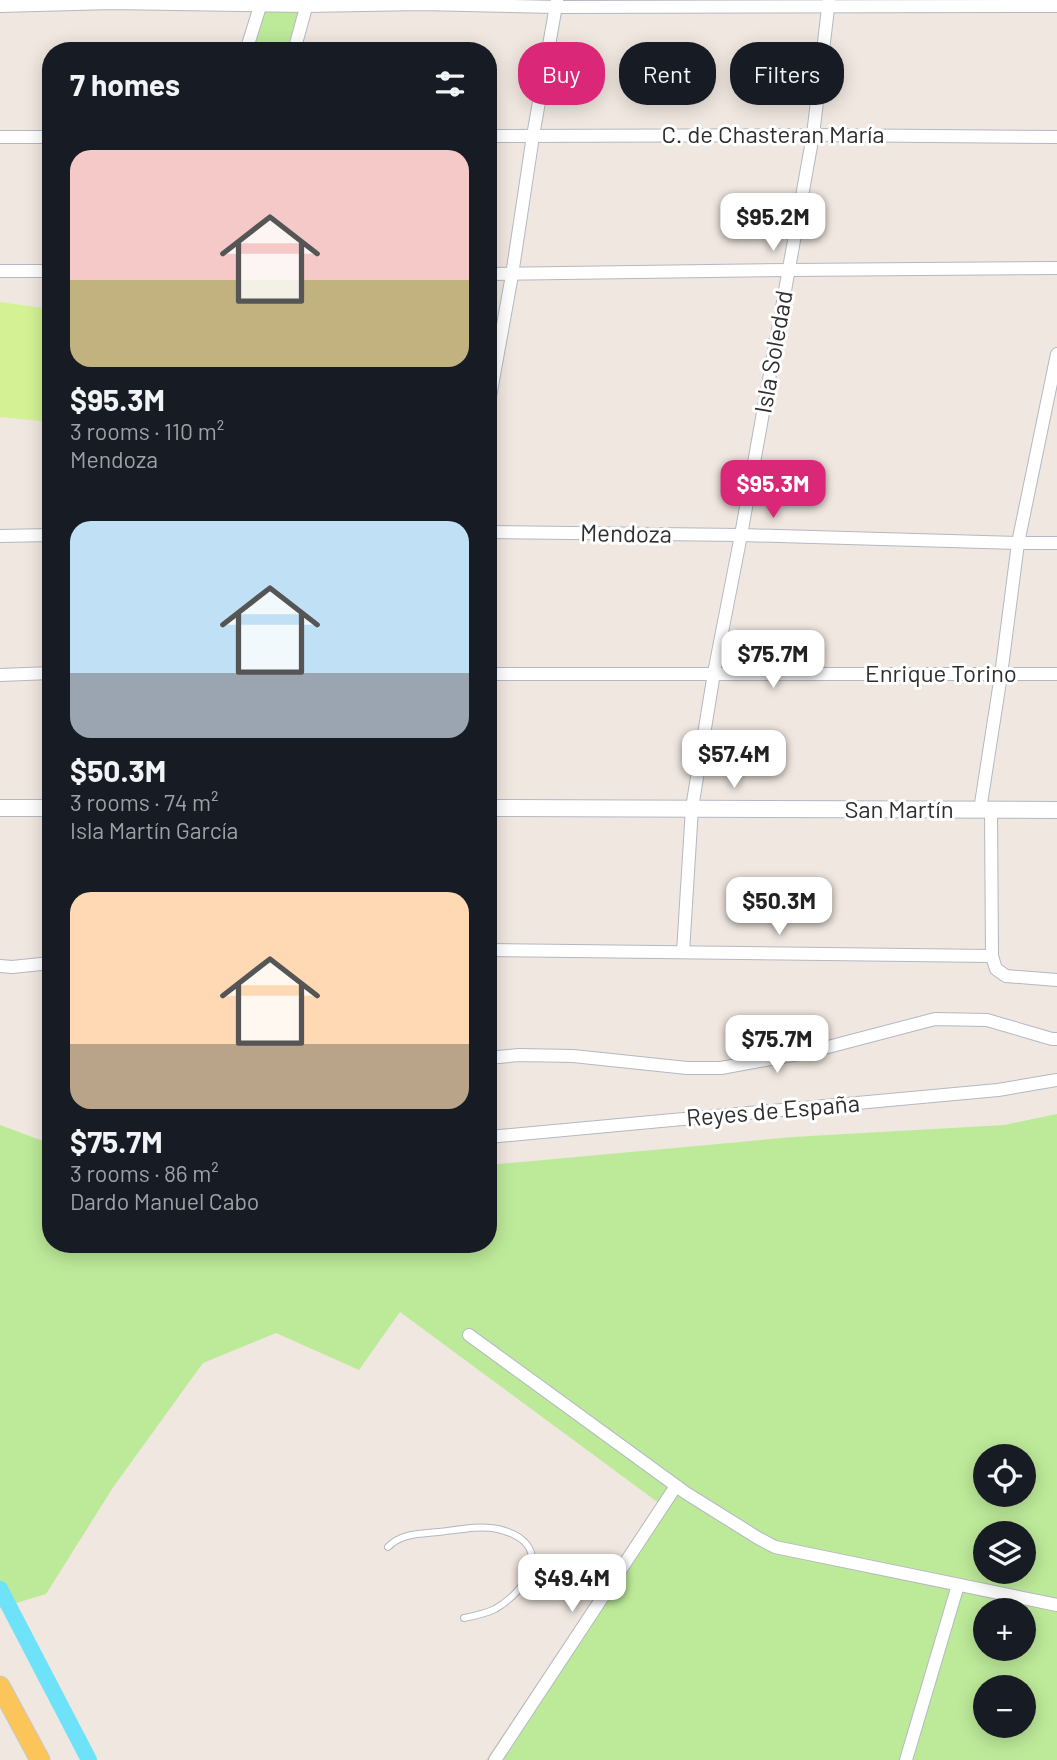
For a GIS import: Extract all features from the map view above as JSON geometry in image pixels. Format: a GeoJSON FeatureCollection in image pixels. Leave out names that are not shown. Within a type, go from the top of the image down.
{"type":"FeatureCollection","features":[{"type":"Feature","properties":{"kind":"main road"},"geometry":{"type":"LineString","coordinates":[[0,808],[42,808]]}},
{"type":"Feature","properties":{"kind":"main road","name":"San Martín"},"geometry":{"type":"LineString","coordinates":[[497,808],[1057,810]]}},
{"type":"Feature","properties":{"kind":"main road"},"geometry":{"type":"LineString","coordinates":[[0,1686],[40,1760]]}},
{"type":"Feature","properties":{"kind":"main road"},"geometry":{"type":"LineString","coordinates":[[0,1708],[29,1760]]}},
{"type":"Feature","properties":{"kind":"street"},"geometry":{"type":"LineString","coordinates":[[0,6],[113,2],[1057,6]]}},
{"type":"Feature","properties":{"kind":"street"},"geometry":{"type":"LineString","coordinates":[[249,42],[261,3]]}},
{"type":"Feature","properties":{"kind":"street"},"geometry":{"type":"LineString","coordinates":[[296,42],[307,3]]}},
{"type":"Feature","properties":{"kind":"street","name":"Isla Soledad"},"geometry":{"type":"LineString","coordinates":[[683,952],[692,808],[714,673],[814,135],[829,3]]}},
{"type":"Feature","properties":{"kind":"street"},"geometry":{"type":"LineString","coordinates":[[497,358],[557,4]]}},
{"type":"Feature","properties":{"kind":"street","name":"C. de Chasteran María"},"geometry":{"type":"LineString","coordinates":[[497,136],[1057,136]]}},
{"type":"Feature","properties":{"kind":"street"},"geometry":{"type":"LineString","coordinates":[[0,137],[42,137]]}},
{"type":"Feature","properties":{"kind":"street"},"geometry":{"type":"LineString","coordinates":[[497,274],[1057,268]]}},
{"type":"Feature","properties":{"kind":"street"},"geometry":{"type":"LineString","coordinates":[[0,271],[42,271]]}},
{"type":"Feature","properties":{"kind":"street"},"geometry":{"type":"LineString","coordinates":[[1057,354],[1018,543],[985,810],[992,956],[996,969],[1006,976],[1057,980]]}},
{"type":"Feature","properties":{"kind":"street","name":"Mendoza"},"geometry":{"type":"LineString","coordinates":[[497,532],[1057,543]]}},
{"type":"Feature","properties":{"kind":"street"},"geometry":{"type":"LineString","coordinates":[[0,536],[42,535]]}},
{"type":"Feature","properties":{"kind":"street"},"geometry":{"type":"LineString","coordinates":[[0,675],[42,673]]}},
{"type":"Feature","properties":{"kind":"street","name":"Enrique Torino"},"geometry":{"type":"LineString","coordinates":[[497,674],[1057,674]]}},
{"type":"Feature","properties":{"kind":"street"},"geometry":{"type":"LineString","coordinates":[[497,950],[992,956]]}},
{"type":"Feature","properties":{"kind":"street"},"geometry":{"type":"LineString","coordinates":[[0,966],[42,964]]}},
{"type":"Feature","properties":{"kind":"street"},"geometry":{"type":"LineString","coordinates":[[497,1057],[573,1056],[688,1068],[721,1068],[808,1052],[935,1019],[987,1020],[1057,1040]]}},
{"type":"Feature","properties":{"kind":"street","name":"Reyes de España"},"geometry":{"type":"LineString","coordinates":[[497,1136],[984,1092],[1057,1080]]}},
{"type":"Feature","properties":{"kind":"street"},"geometry":{"type":"LineString","coordinates":[[469,1335],[676,1486],[775,1547],[1057,1605]]}},
{"type":"Feature","properties":{"kind":"street"},"geometry":{"type":"LineString","coordinates":[[495,1760],[676,1486]]}},
{"type":"Feature","properties":{"kind":"street"},"geometry":{"type":"LineString","coordinates":[[906,1760],[958,1584]]}},
{"type":"Feature","properties":{"kind":"lane"},"geometry":{"type":"LineString","coordinates":[[388,1547],[409,1535],[481,1528],[507,1532],[528,1546],[533,1563],[516,1591],[486,1613],[464,1618]]}},
{"type":"Feature","properties":{"kind":"green space"},"geometry":{"type":"Polygon","coordinates":[[[262,0],[308,0],[296,42],[249,42],[262,0]]]}},
{"type":"Feature","properties":{"kind":"green space"},"geometry":{"type":"Polygon","coordinates":[[[0,302],[42,308],[42,421],[0,417],[0,302]]]}},
{"type":"Feature","properties":{"kind":"green space"},"geometry":{"type":"Polygon","coordinates":[[[1057,1114],[1057,1760],[486,1760],[660,1504],[400,1312],[359,1370],[276,1333],[203,1363],[114,1486],[46,1594],[0,1608],[0,1125],[42,1141],[42,1253],[497,1253],[497,1164],[793,1137],[1004,1125],[1057,1114]]]}},
{"type":"Feature","properties":{"kind":"waterway"},"geometry":{"type":"LineString","coordinates":[[0,1589],[89,1760]]}}]}
